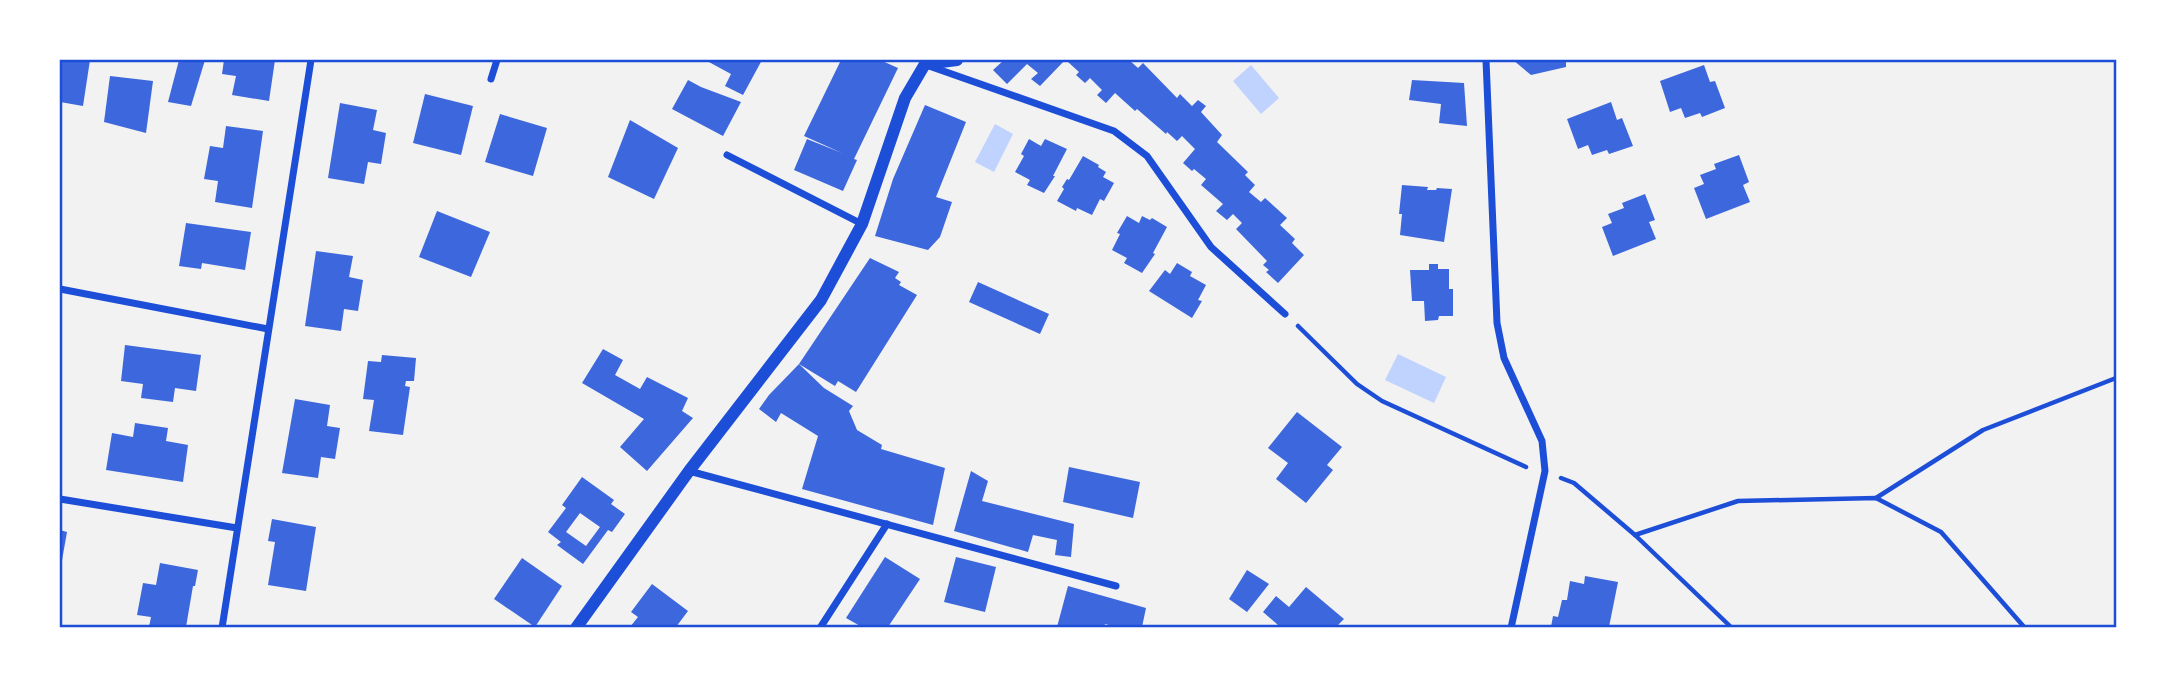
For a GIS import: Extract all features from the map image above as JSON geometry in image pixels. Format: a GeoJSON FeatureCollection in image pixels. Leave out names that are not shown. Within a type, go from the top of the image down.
{"type":"FeatureCollection","features":[{"type":"Feature","properties":{"kind":"street"},"geometry":{"type":"LineString","coordinates":[[222,628],[311,60]]}},
{"type":"Feature","properties":{"kind":"street"},"geometry":{"type":"LineString","coordinates":[[491,79],[497,60]]}},
{"type":"Feature","properties":{"kind":"street"},"geometry":{"type":"LineString","coordinates":[[926,64],[957,60]]}},
{"type":"Feature","properties":{"kind":"street"},"geometry":{"type":"LineString","coordinates":[[1486,60],[1497,323],[1504,358],[1542,440],[1545,471],[1511,628]]}},
{"type":"Feature","properties":{"kind":"street"},"geometry":{"type":"LineString","coordinates":[[576,628],[689,471],[821,300],[862,224],[905,98],[926,64]]}},
{"type":"Feature","properties":{"kind":"street"},"geometry":{"type":"LineString","coordinates":[[926,64],[1114,131],[1147,156],[1211,247],[1286,314]]}},
{"type":"Feature","properties":{"kind":"street"},"geometry":{"type":"LineString","coordinates":[[727,155],[862,224]]}},
{"type":"Feature","properties":{"kind":"street"},"geometry":{"type":"LineString","coordinates":[[60,289],[268,329]]}},
{"type":"Feature","properties":{"kind":"street"},"geometry":{"type":"LineString","coordinates":[[689,471],[1116,586]]}},
{"type":"Feature","properties":{"kind":"street"},"geometry":{"type":"LineString","coordinates":[[60,499],[237,528]]}},
{"type":"Feature","properties":{"kind":"street"},"geometry":{"type":"LineString","coordinates":[[820,628],[887,524]]}},
{"type":"Feature","properties":{"kind":"path"},"geometry":{"type":"LineString","coordinates":[[1286,314],[1357,384],[1382,401],[1524,466],[1574,483],[1635,535],[1732,628]]}},
{"type":"Feature","properties":{"kind":"path"},"geometry":{"type":"LineString","coordinates":[[1876,498],[1983,430],[2116,378]]}},
{"type":"Feature","properties":{"kind":"path"},"geometry":{"type":"LineString","coordinates":[[1635,535],[1738,500],[1876,498],[1941,532],[2025,628]]}},
{"type":"Feature","properties":{"kind":"water"},"geometry":{"type":"Polygon","coordinates":[[[1251,65],[1279,98],[1261,114],[1233,81],[1251,65]]]}},
{"type":"Feature","properties":{"kind":"water"},"geometry":{"type":"Polygon","coordinates":[[[995,124],[1013,134],[994,172],[975,162],[995,124]]]}},
{"type":"Feature","properties":{"kind":"water"},"geometry":{"type":"Polygon","coordinates":[[[1398,354],[1446,377],[1434,403],[1385,380],[1398,354]]]}},
{"type":"Feature","properties":{"kind":"building"},"geometry":{"type":"Polygon","coordinates":[[[60,60],[90,60],[83,106],[60,102],[60,60]]]}},
{"type":"Feature","properties":{"kind":"building"},"geometry":{"type":"Polygon","coordinates":[[[179,60],[205,60],[191,106],[168,102],[179,60]]]}},
{"type":"Feature","properties":{"kind":"building"},"geometry":{"type":"Polygon","coordinates":[[[224,60],[275,60],[269,101],[232,95],[236,76],[222,74],[224,60]]]}},
{"type":"Feature","properties":{"kind":"building"},"geometry":{"type":"Polygon","coordinates":[[[708,60],[762,60],[743,95],[725,86],[731,74],[708,60]]]}},
{"type":"Feature","properties":{"kind":"building"},"geometry":{"type":"Polygon","coordinates":[[[841,60],[880,60],[898,68],[854,159],[857,160],[843,191],[794,170],[807,139],[842,153],[804,136],[841,60]]]}},
{"type":"Feature","properties":{"kind":"building"},"geometry":{"type":"Polygon","coordinates":[[[1004,60],[1065,60],[1040,86],[1031,79],[1038,73],[1027,64],[1007,84],[993,70],[1004,60]]]}},
{"type":"Feature","properties":{"kind":"building"},"geometry":{"type":"Polygon","coordinates":[[[1129,60],[1138,68],[1143,63],[1177,98],[1180,94],[1192,106],[1198,100],[1206,106],[1201,112],[1222,135],[1217,142],[1248,172],[1245,175],[1255,185],[1249,192],[1261,202],[1265,198],[1287,218],[1280,225],[1295,239],[1292,243],[1304,255],[1278,283],[1266,272],[1269,270],[1263,265],[1267,261],[1236,229],[1242,223],[1233,214],[1227,220],[1216,211],[1223,204],[1201,185],[1206,179],[1183,163],[1195,149],[1182,136],[1177,141],[1167,132],[1166,134],[1115,93],[1106,103],[1097,95],[1102,90],[1090,78],[1085,83],[1076,75],[1079,72],[1068,62],[1129,60]]]}},
{"type":"Feature","properties":{"kind":"building"},"geometry":{"type":"Polygon","coordinates":[[[1513,60],[1566,60],[1566,67],[1531,75],[1513,60]]]}},
{"type":"Feature","properties":{"kind":"building"},"geometry":{"type":"Polygon","coordinates":[[[1704,65],[1710,82],[1715,81],[1725,108],[1702,117],[1700,113],[1685,118],[1681,108],[1670,112],[1660,81],[1704,65]]]}},
{"type":"Feature","properties":{"kind":"building"},"geometry":{"type":"Polygon","coordinates":[[[110,76],[153,81],[146,133],[104,122],[110,76]]]}},
{"type":"Feature","properties":{"kind":"building"},"geometry":{"type":"Polygon","coordinates":[[[688,80],[741,102],[723,136],[672,109],[688,80]]]}},
{"type":"Feature","properties":{"kind":"building"},"geometry":{"type":"Polygon","coordinates":[[[1412,80],[1464,83],[1467,126],[1439,123],[1441,104],[1409,100],[1412,80]]]}},
{"type":"Feature","properties":{"kind":"building"},"geometry":{"type":"Polygon","coordinates":[[[425,94],[473,106],[461,155],[413,143],[425,94]]]}},
{"type":"Feature","properties":{"kind":"building"},"geometry":{"type":"Polygon","coordinates":[[[1611,102],[1617,120],[1622,118],[1633,146],[1609,154],[1607,150],[1592,155],[1588,145],[1578,149],[1567,119],[1611,102]]]}},
{"type":"Feature","properties":{"kind":"building"},"geometry":{"type":"Polygon","coordinates":[[[340,103],[377,110],[373,130],[386,133],[381,164],[368,162],[364,184],[328,178],[340,103]]]}},
{"type":"Feature","properties":{"kind":"building"},"geometry":{"type":"Polygon","coordinates":[[[925,105],[966,122],[936,197],[952,202],[940,237],[928,250],[875,236],[893,179],[925,105]]]}},
{"type":"Feature","properties":{"kind":"building"},"geometry":{"type":"Polygon","coordinates":[[[500,114],[547,128],[533,176],[485,162],[500,114]]]}},
{"type":"Feature","properties":{"kind":"building"},"geometry":{"type":"Polygon","coordinates":[[[630,120],[678,148],[654,199],[608,177],[630,120]]]}},
{"type":"Feature","properties":{"kind":"building"},"geometry":{"type":"Polygon","coordinates":[[[226,126],[263,131],[252,208],[215,202],[218,181],[204,179],[210,146],[223,148],[226,126]]]}},
{"type":"Feature","properties":{"kind":"building"},"geometry":{"type":"Polygon","coordinates":[[[1029,139],[1041,146],[1045,139],[1067,149],[1044,193],[1027,185],[1030,180],[1015,172],[1029,139]]]}},
{"type":"Feature","properties":{"kind":"building"},"geometry":{"type":"Polygon","coordinates":[[[1739,155],[1749,182],[1743,185],[1750,202],[1706,219],[1694,188],[1704,184],[1700,175],[1716,169],[1714,164],[1739,155]]]}},
{"type":"Feature","properties":{"kind":"building"},"geometry":{"type":"Polygon","coordinates":[[[1083,156],[1099,165],[1098,167],[1106,172],[1103,177],[1114,183],[1104,201],[1100,199],[1092,215],[1077,208],[1076,211],[1057,201],[1064,189],[1062,187],[1083,156]]]}},
{"type":"Feature","properties":{"kind":"building"},"geometry":{"type":"Polygon","coordinates":[[[1402,185],[1428,187],[1427,190],[1452,189],[1444,242],[1400,235],[1402,185]]]}},
{"type":"Feature","properties":{"kind":"building"},"geometry":{"type":"Polygon","coordinates":[[[1645,194],[1655,220],[1649,222],[1656,239],[1613,256],[1602,227],[1612,223],[1608,214],[1624,208],[1622,203],[1645,194]]]}},
{"type":"Feature","properties":{"kind":"building"},"geometry":{"type":"Polygon","coordinates":[[[437,211],[490,232],[471,277],[419,257],[437,211]]]}},
{"type":"Feature","properties":{"kind":"building"},"geometry":{"type":"Polygon","coordinates":[[[1127,216],[1139,223],[1142,216],[1150,220],[1152,218],[1167,227],[1153,253],[1155,254],[1142,273],[1124,263],[1127,258],[1112,250],[1120,234],[1117,233],[1127,216]]]}},
{"type":"Feature","properties":{"kind":"building"},"geometry":{"type":"Polygon","coordinates":[[[186,223],[251,232],[245,270],[202,263],[201,269],[179,266],[186,223]]]}},
{"type":"Feature","properties":{"kind":"building"},"geometry":{"type":"Polygon","coordinates":[[[316,251],[353,256],[349,277],[363,280],[358,311],[344,309],[341,331],[305,326],[316,251]]]}},
{"type":"Feature","properties":{"kind":"building"},"geometry":{"type":"Polygon","coordinates":[[[870,258],[899,272],[895,278],[901,282],[899,285],[917,295],[856,392],[838,381],[835,386],[799,364],[870,258]]]}},
{"type":"Feature","properties":{"kind":"building"},"geometry":{"type":"Polygon","coordinates":[[[1177,263],[1192,272],[1190,276],[1206,285],[1198,300],[1202,301],[1192,318],[1149,291],[1165,270],[1170,274],[1177,263]]]}},
{"type":"Feature","properties":{"kind":"building"},"geometry":{"type":"Polygon","coordinates":[[[1429,264],[1438,264],[1438,269],[1449,269],[1449,289],[1453,289],[1453,316],[1439,316],[1438,320],[1425,321],[1424,301],[1412,301],[1410,270],[1429,270],[1429,264]]]}},
{"type":"Feature","properties":{"kind":"building"},"geometry":{"type":"Polygon","coordinates":[[[978,282],[1049,314],[1040,334],[969,302],[978,282]]]}},
{"type":"Feature","properties":{"kind":"building"},"geometry":{"type":"Polygon","coordinates":[[[125,345],[201,355],[196,391],[175,388],[173,402],[141,398],[143,384],[121,381],[125,345]]]}},
{"type":"Feature","properties":{"kind":"building"},"geometry":{"type":"Polygon","coordinates":[[[603,349],[623,360],[615,375],[640,389],[647,377],[688,398],[682,411],[693,418],[647,471],[620,447],[644,419],[582,383],[603,349]]]}},
{"type":"Feature","properties":{"kind":"building"},"geometry":{"type":"Polygon","coordinates":[[[382,355],[416,358],[414,381],[406,381],[405,386],[410,387],[403,435],[369,431],[374,400],[363,399],[368,361],[381,362],[382,355]]]}},
{"type":"Feature","properties":{"kind":"building"},"geometry":{"type":"Polygon","coordinates":[[[799,364],[824,388],[853,406],[849,411],[857,430],[882,445],[881,449],[945,468],[933,525],[802,489],[818,436],[781,413],[776,422],[759,409],[799,364]]]}},
{"type":"Feature","properties":{"kind":"building"},"geometry":{"type":"Polygon","coordinates":[[[295,399],[330,405],[327,426],[340,428],[335,459],[321,457],[318,478],[282,473],[295,399]]]}},
{"type":"Feature","properties":{"kind":"building"},"geometry":{"type":"Polygon","coordinates":[[[1297,412],[1342,447],[1327,465],[1333,470],[1306,503],[1276,479],[1288,463],[1268,448],[1297,412]]]}},
{"type":"Feature","properties":{"kind":"building"},"geometry":{"type":"Polygon","coordinates":[[[135,423],[168,428],[166,441],[188,445],[183,482],[106,470],[112,433],[133,437],[135,423]]]}},
{"type":"Feature","properties":{"kind":"building"},"geometry":{"type":"Polygon","coordinates":[[[1069,467],[1140,482],[1133,518],[1063,502],[1069,467]]]}},
{"type":"Feature","properties":{"kind":"building"},"geometry":{"type":"Polygon","coordinates":[[[971,471],[988,481],[982,501],[1074,524],[1071,557],[1055,555],[1057,540],[1033,535],[1028,552],[954,531],[971,471]]]}},
{"type":"Feature","properties":{"kind":"building"},"geometry":{"type":"Polygon","coordinates":[[[582,477],[614,500],[611,504],[625,514],[612,532],[608,530],[583,564],[557,545],[561,542],[548,532],[566,508],[562,505],[582,477]],[[580,513],[566,532],[586,546],[600,527],[580,513]]]}},
{"type":"Feature","properties":{"kind":"building"},"geometry":{"type":"Polygon","coordinates":[[[272,519],[316,527],[306,591],[268,585],[275,542],[268,541],[272,519]]]}},
{"type":"Feature","properties":{"kind":"building"},"geometry":{"type":"Polygon","coordinates":[[[60,530],[67,532],[61,566],[60,565],[60,530]]]}},
{"type":"Feature","properties":{"kind":"building"},"geometry":{"type":"Polygon","coordinates":[[[885,557],[920,579],[888,627],[862,627],[846,618],[885,557]]]}},
{"type":"Feature","properties":{"kind":"building"},"geometry":{"type":"Polygon","coordinates":[[[956,557],[996,567],[985,612],[944,602],[956,557]]]}},
{"type":"Feature","properties":{"kind":"building"},"geometry":{"type":"Polygon","coordinates":[[[522,558],[562,586],[535,627],[494,599],[522,558]]]}},
{"type":"Feature","properties":{"kind":"building"},"geometry":{"type":"Polygon","coordinates":[[[160,563],[198,570],[186,627],[149,627],[151,617],[137,615],[143,583],[156,585],[160,563]]]}},
{"type":"Feature","properties":{"kind":"building"},"geometry":{"type":"Polygon","coordinates":[[[1247,570],[1269,584],[1247,612],[1229,599],[1247,570]]]}},
{"type":"Feature","properties":{"kind":"building"},"geometry":{"type":"Polygon","coordinates":[[[1585,576],[1618,582],[1609,627],[1551,627],[1553,616],[1558,617],[1562,600],[1567,600],[1570,581],[1584,584],[1585,576]]]}},
{"type":"Feature","properties":{"kind":"building"},"geometry":{"type":"Polygon","coordinates":[[[652,584],[688,611],[676,627],[630,627],[638,617],[631,612],[652,584]]]}},
{"type":"Feature","properties":{"kind":"building"},"geometry":{"type":"Polygon","coordinates":[[[1068,586],[1146,608],[1142,627],[1105,624],[1104,627],[1057,627],[1068,586]]]}},
{"type":"Feature","properties":{"kind":"building"},"geometry":{"type":"Polygon","coordinates":[[[1306,587],[1344,619],[1336,627],[1276,627],[1278,625],[1263,612],[1276,596],[1289,607],[1306,587]]]}}]}
